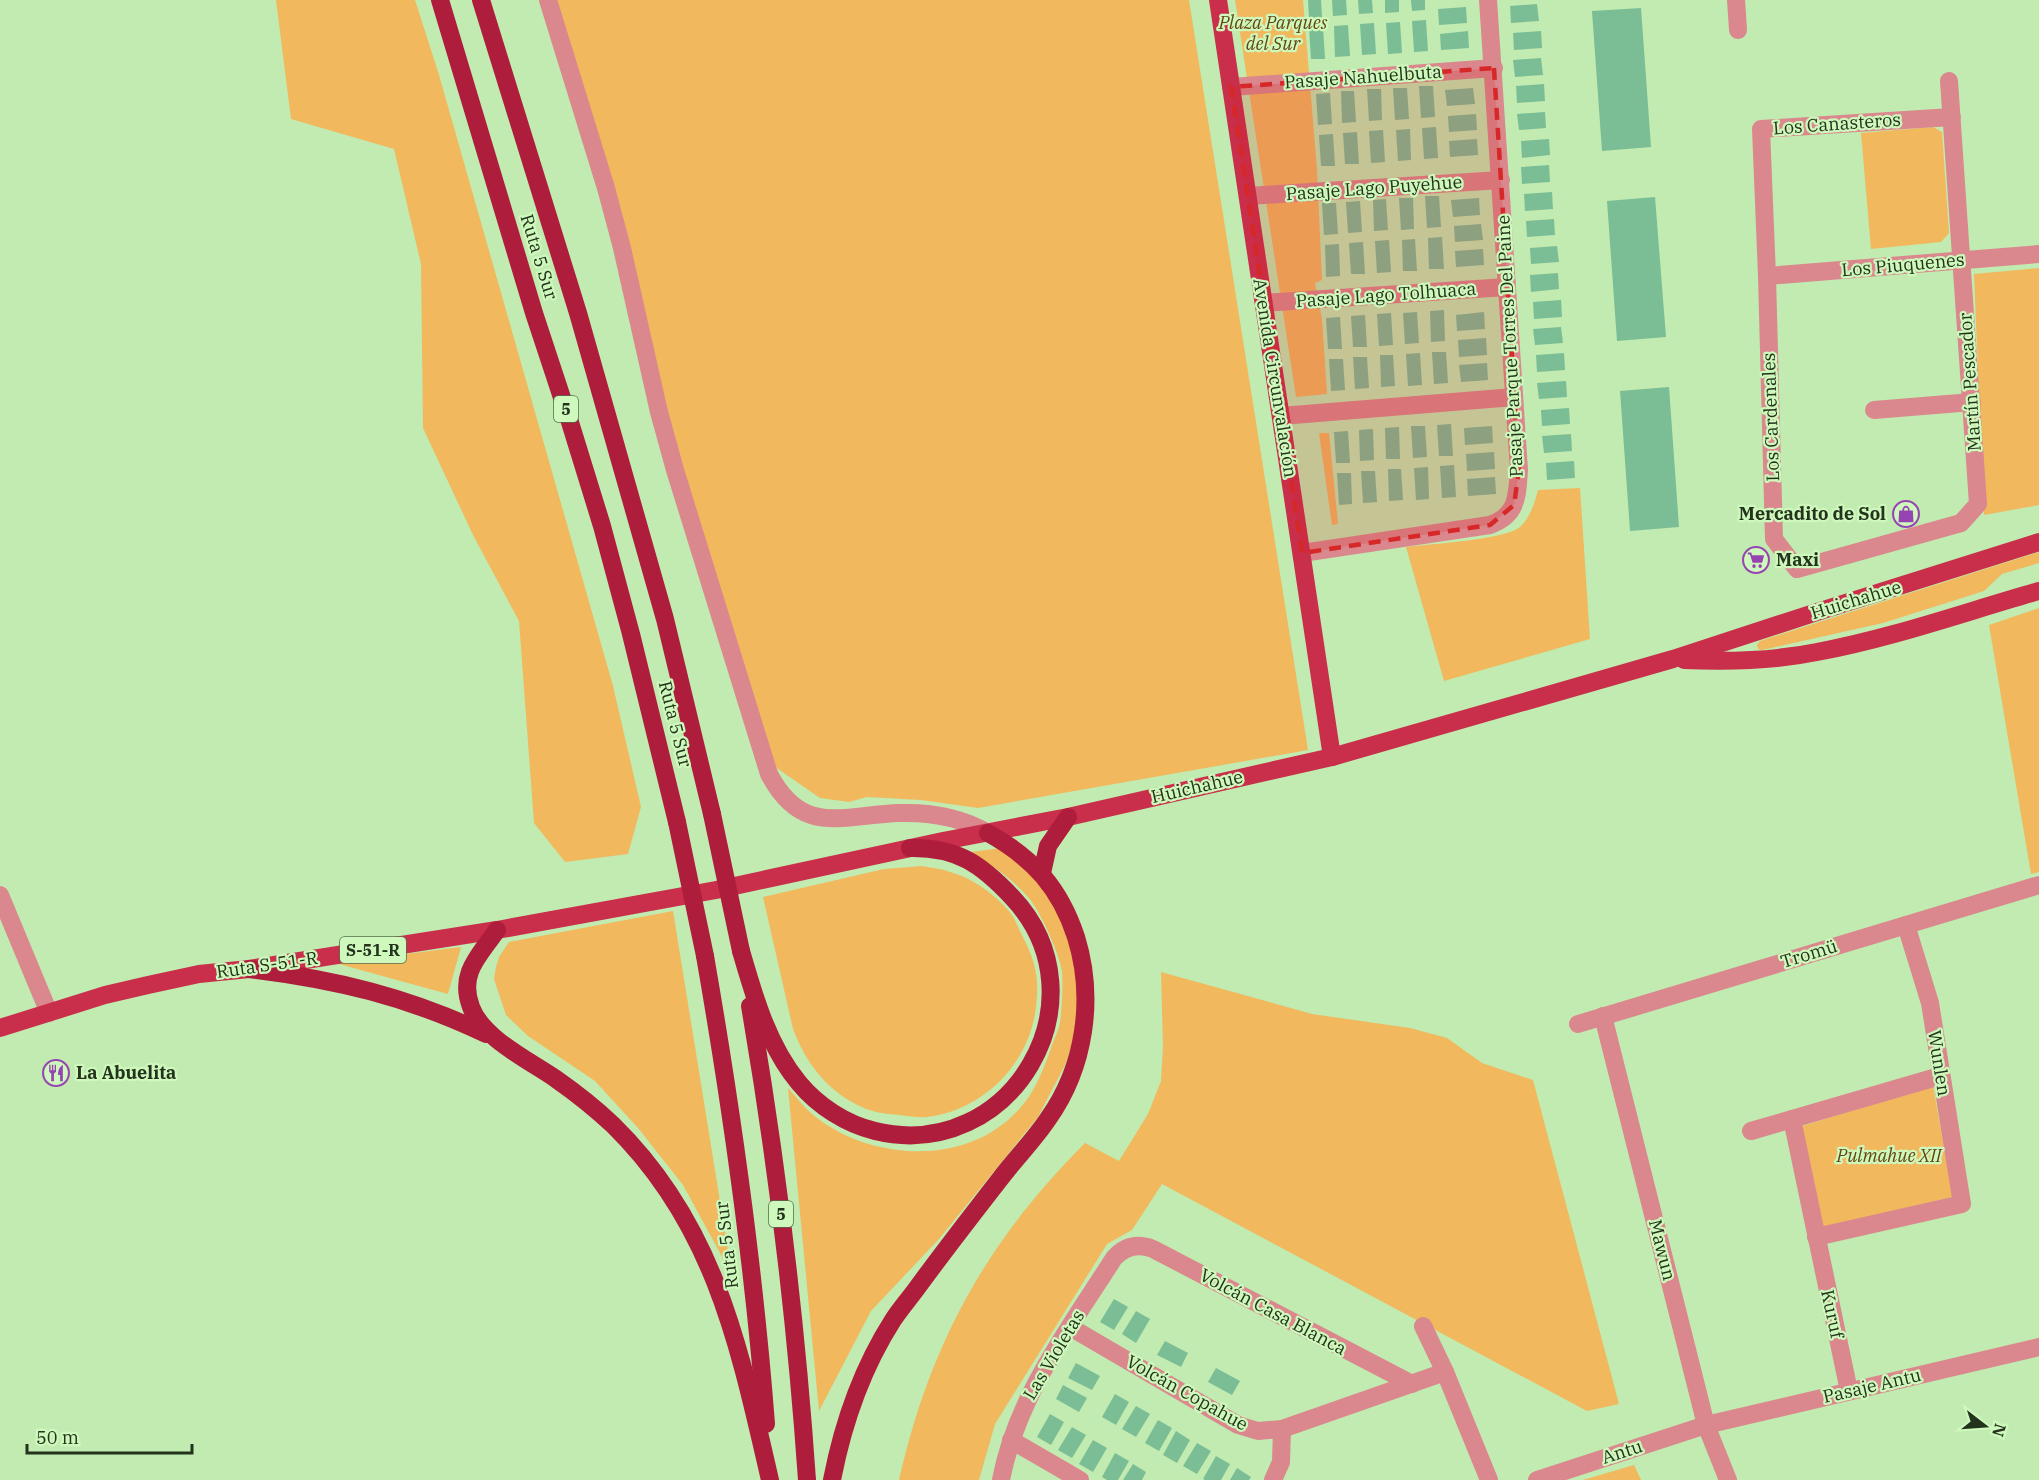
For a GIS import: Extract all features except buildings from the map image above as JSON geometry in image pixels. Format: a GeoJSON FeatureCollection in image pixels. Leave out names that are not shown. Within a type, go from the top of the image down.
{"type":"FeatureCollection","features":[{"type":"Feature","properties":{"kind":"highway","name":"Ruta 5 Sur"},"geometry":{"type":"LineString","coordinates":[[440,0],[534,313],[602,526],[677,822],[705,956],[730,1103],[763,1379],[770,1480]]}},
{"type":"Feature","properties":{"kind":"highway","name":"Ruta 5 Sur"},"geometry":{"type":"LineString","coordinates":[[481,0],[578,313],[665,619],[712,814],[741,951],[760,1063],[793,1311],[807,1480]]}},
{"type":"Feature","properties":{"kind":"highway"},"geometry":{"type":"LineString","coordinates":[[1042,873],[1048,846],[1068,817]]}},
{"type":"Feature","properties":{"kind":"highway"},"geometry":{"type":"LineString","coordinates":[[831,1480],[848,1413],[867,1365],[880,1341],[894,1318],[949,1244],[1048,1120],[1059,1102],[1076,1062],[1082,1038],[1086,989],[1084,970],[1074,932],[1055,891],[1042,873],[1009,846],[988,833]]}},
{"type":"Feature","properties":{"kind":"highway"},"geometry":{"type":"LineString","coordinates":[[741,951],[760,1010],[777,1050],[800,1085],[829,1110],[866,1129],[906,1136],[947,1131],[985,1114],[1017,1086],[1030,1069],[1040,1050],[1047,1029],[1050,1007],[1051,986],[1048,964],[1042,943],[1032,923],[1020,905],[994,877],[981,867],[953,853],[910,848]]}},
{"type":"Feature","properties":{"kind":"highway"},"geometry":{"type":"LineString","coordinates":[[497,930],[474,960],[470,970],[468,988],[471,1008],[483,1027],[496,1038],[566,1086],[611,1123],[641,1155],[674,1198],[705,1254],[727,1313],[770,1480]]}},
{"type":"Feature","properties":{"kind":"highway"},"geometry":{"type":"LineString","coordinates":[[249,969],[296,974],[388,995],[461,1022],[496,1038]]}},
{"type":"Feature","properties":{"kind":"main road","name":"Avenida Circunvalación"},"geometry":{"type":"LineString","coordinates":[[1218,0],[1332,756]]}},
{"type":"Feature","properties":{"kind":"main road","name":"Huichahue"},"geometry":{"type":"LineString","coordinates":[[716,890],[1068,817],[1332,756],[1673,659],[2039,542]]}},
{"type":"Feature","properties":{"kind":"main road","name":"Huichahue"},"geometry":{"type":"LineString","coordinates":[[1673,659],[1738,660],[1815,653],[1859,644],[2039,591]]}},
{"type":"Feature","properties":{"kind":"main road","name":"Ruta S-51-R"},"geometry":{"type":"LineString","coordinates":[[0,1028],[105,995],[199,974],[249,969],[497,930],[716,890]]}},
{"type":"Feature","properties":{"kind":"street"},"geometry":{"type":"LineString","coordinates":[[548,0],[606,188],[656,402],[675,470],[769,774],[776,786],[795,807],[823,818],[838,820],[901,813],[925,814],[962,820],[988,833]]}},
{"type":"Feature","properties":{"kind":"street","name":"Pasaje Parque Torres Del Paine"},"geometry":{"type":"LineString","coordinates":[[1302,553],[1490,525],[1503,519],[1514,505],[1518,478],[1514,397],[1488,0]]}},
{"type":"Feature","properties":{"kind":"street"},"geometry":{"type":"LineString","coordinates":[[1736,0],[1738,30]]}},
{"type":"Feature","properties":{"kind":"street","name":"Pasaje Nahuelbuta"},"geometry":{"type":"LineString","coordinates":[[1231,87],[1494,68]]}},
{"type":"Feature","properties":{"kind":"street"},"geometry":{"type":"LineString","coordinates":[[1949,81],[1962,260]]}},
{"type":"Feature","properties":{"kind":"street","name":"Los Canasteros"},"geometry":{"type":"LineString","coordinates":[[1767,276],[1761,129],[1952,117]]}},
{"type":"Feature","properties":{"kind":"street","name":"Pasaje Lago Puyehue"},"geometry":{"type":"LineString","coordinates":[[1248,196],[1501,180]]}},
{"type":"Feature","properties":{"kind":"street","name":"Los Piuquenes"},"geometry":{"type":"LineString","coordinates":[[1767,276],[2039,254]]}},
{"type":"Feature","properties":{"kind":"street","name":"Martín Pescador"},"geometry":{"type":"LineString","coordinates":[[1962,260],[1978,504]]}},
{"type":"Feature","properties":{"kind":"street","name":"Los Cardenales"},"geometry":{"type":"LineString","coordinates":[[1767,276],[1774,539],[1797,569],[1961,524],[1978,504]]}},
{"type":"Feature","properties":{"kind":"street","name":"Pasaje Lago Tolhuaca"},"geometry":{"type":"LineString","coordinates":[[1264,303],[1508,287]]}},
{"type":"Feature","properties":{"kind":"street"},"geometry":{"type":"LineString","coordinates":[[1281,416],[1514,397]]}},
{"type":"Feature","properties":{"kind":"street"},"geometry":{"type":"LineString","coordinates":[[1874,410],[1972,402]]}},
{"type":"Feature","properties":{"kind":"street","name":"Tromü"},"geometry":{"type":"LineString","coordinates":[[1578,1024],[2039,885]]}},
{"type":"Feature","properties":{"kind":"street"},"geometry":{"type":"LineString","coordinates":[[0,895],[49,1013]]}},
{"type":"Feature","properties":{"kind":"street","name":"Wunlen"},"geometry":{"type":"LineString","coordinates":[[1816,1238],[1962,1204],[1930,1003],[1906,925]]}},
{"type":"Feature","properties":{"kind":"street","name":"Mawun"},"geometry":{"type":"LineString","coordinates":[[1603,1016],[1706,1425],[1728,1480]]}},
{"type":"Feature","properties":{"kind":"street"},"geometry":{"type":"LineString","coordinates":[[1751,1131],[1940,1076]]}},
{"type":"Feature","properties":{"kind":"street","name":"Kuruf"},"geometry":{"type":"LineString","coordinates":[[1792,1119],[1849,1391]]}},
{"type":"Feature","properties":{"kind":"street","name":"Volcán Casa Blanca"},"geometry":{"type":"LineString","coordinates":[[1133,1246],[1140,1245],[1153,1249],[1412,1384]]}},
{"type":"Feature","properties":{"kind":"street","name":"Las Violetas"},"geometry":{"type":"LineString","coordinates":[[1001,1480],[1011,1440],[1036,1381],[1114,1258],[1119,1252],[1133,1246]]}},
{"type":"Feature","properties":{"kind":"street"},"geometry":{"type":"LineString","coordinates":[[1423,1326],[1445,1372],[1490,1480]]}},
{"type":"Feature","properties":{"kind":"street","name":"Volcán Copahue"},"geometry":{"type":"LineString","coordinates":[[1070,1327],[1238,1425],[1258,1431],[1282,1429],[1445,1372]]}},
{"type":"Feature","properties":{"kind":"street","name":"Pasaje Antu"},"geometry":{"type":"LineString","coordinates":[[1706,1425],[2039,1347]]}},
{"type":"Feature","properties":{"kind":"street","name":"Antu"},"geometry":{"type":"LineString","coordinates":[[1538,1480],[1706,1425]]}},
{"type":"Feature","properties":{"kind":"street"},"geometry":{"type":"LineString","coordinates":[[1273,1480],[1281,1462],[1282,1429]]}},
{"type":"Feature","properties":{"kind":"street"},"geometry":{"type":"LineString","coordinates":[[1011,1440],[1080,1480]]}},
{"type":"Feature","properties":{"kind":"highlighted area"},"geometry":{"type":"Polygon","coordinates":[[[1494,68],[1519,470],[1514,505],[1490,525],[1302,553],[1231,87],[1494,68]]]}},
{"type":"Feature","properties":{"kind":"green space"},"geometry":{"type":"Polygon","coordinates":[[[276,0],[415,0],[439,75],[613,686],[641,807],[628,854],[565,862],[534,823],[519,621],[473,535],[423,428],[421,264],[394,149],[291,119],[276,0]]]}},
{"type":"Feature","properties":{"kind":"green space"},"geometry":{"type":"Polygon","coordinates":[[[548,0],[1189,0],[1308,750],[978,808],[921,800],[867,797],[849,802],[820,798],[765,760],[548,0]]]}},
{"type":"Feature","properties":{"kind":"green space","name":"Plaza Parques del Sur"},"geometry":{"type":"Polygon","coordinates":[[[1235,0],[1303,0],[1317,170],[1322,280],[1315,283],[1322,319],[1327,394],[1296,397],[1235,0]]]}},
{"type":"Feature","properties":{"kind":"green space"},"geometry":{"type":"Polygon","coordinates":[[[1933,127],[1942,132],[1949,233],[1941,242],[1871,249],[1861,133],[1933,127]]]}},
{"type":"Feature","properties":{"kind":"green space"},"geometry":{"type":"Polygon","coordinates":[[[2039,268],[2039,505],[1984,515],[1974,274],[2039,268]]]}},
{"type":"Feature","properties":{"kind":"green space"},"geometry":{"type":"Polygon","coordinates":[[[1319,433],[1329,433],[1338,524],[1332,525],[1319,433]]]}},
{"type":"Feature","properties":{"kind":"green space"},"geometry":{"type":"Polygon","coordinates":[[[1580,488],[1590,639],[1444,681],[1406,547],[1483,538],[1511,531],[1520,527],[1527,519],[1538,490],[1580,488]]]}},
{"type":"Feature","properties":{"kind":"green space"},"geometry":{"type":"Polygon","coordinates":[[[2039,552],[2039,563],[2002,574],[1984,591],[1883,623],[1758,649],[1757,645],[1760,641],[2039,552]]]}},
{"type":"Feature","properties":{"kind":"green space"},"geometry":{"type":"Polygon","coordinates":[[[2039,608],[2039,872],[2031,874],[1989,625],[2039,608]]]}},
{"type":"Feature","properties":{"kind":"green space"},"geometry":{"type":"Polygon","coordinates":[[[1002,848],[1032,874],[1060,909],[1073,950],[1079,1006],[1075,1035],[1065,1065],[1038,1117],[939,1239],[871,1311],[819,1411],[788,1088],[813,1115],[840,1133],[866,1143],[894,1149],[921,1151],[949,1148],[975,1140],[999,1127],[1020,1108],[1038,1080],[1059,1028],[1062,972],[1051,937],[1028,897],[1005,876],[971,852],[1002,848]]]}},
{"type":"Feature","properties":{"kind":"green space"},"geometry":{"type":"Polygon","coordinates":[[[922,866],[946,870],[969,879],[991,894],[1009,911],[1031,955],[1037,983],[1035,1014],[1030,1033],[1022,1052],[1011,1068],[983,1096],[947,1113],[927,1117],[882,1113],[864,1108],[840,1094],[820,1076],[798,1042],[793,1029],[763,897],[884,869],[922,866]]]}},
{"type":"Feature","properties":{"kind":"green space"},"geometry":{"type":"Polygon","coordinates":[[[673,911],[732,1275],[683,1185],[638,1128],[595,1081],[528,1036],[506,1015],[494,979],[499,957],[509,942],[673,911]]]}},
{"type":"Feature","properties":{"kind":"green space"},"geometry":{"type":"Polygon","coordinates":[[[461,947],[448,994],[335,963],[461,947]]]}},
{"type":"Feature","properties":{"kind":"green space"},"geometry":{"type":"Polygon","coordinates":[[[1161,972],[1312,1014],[1410,1028],[1447,1038],[1482,1063],[1533,1080],[1619,1404],[1587,1411],[1162,1184],[1132,1230],[1107,1244],[995,1424],[979,1480],[899,1480],[927,1384],[945,1340],[966,1298],[991,1257],[1050,1180],[1085,1143],[1119,1161],[1148,1114],[1161,1081],[1163,1047],[1161,972]]]}},
{"type":"Feature","properties":{"kind":"green space","name":"Pulmahue XII"},"geometry":{"type":"Polygon","coordinates":[[[1933,1086],[1953,1197],[1822,1228],[1802,1126],[1933,1086]]]}},
{"type":"Feature","properties":{"kind":"green space"},"geometry":{"type":"Polygon","coordinates":[[[1634,1465],[1641,1480],[1583,1480],[1634,1465]]]}},
{"type":"Feature","properties":{"kind":"place","name":"Mercadito de Sol"},"geometry":{"type":"Point","coordinates":[1906,514]}},
{"type":"Feature","properties":{"kind":"place","name":"Maxi"},"geometry":{"type":"Point","coordinates":[1756,560]}},
{"type":"Feature","properties":{"kind":"place","name":"La Abuelita"},"geometry":{"type":"Point","coordinates":[56,1073]}}]}
